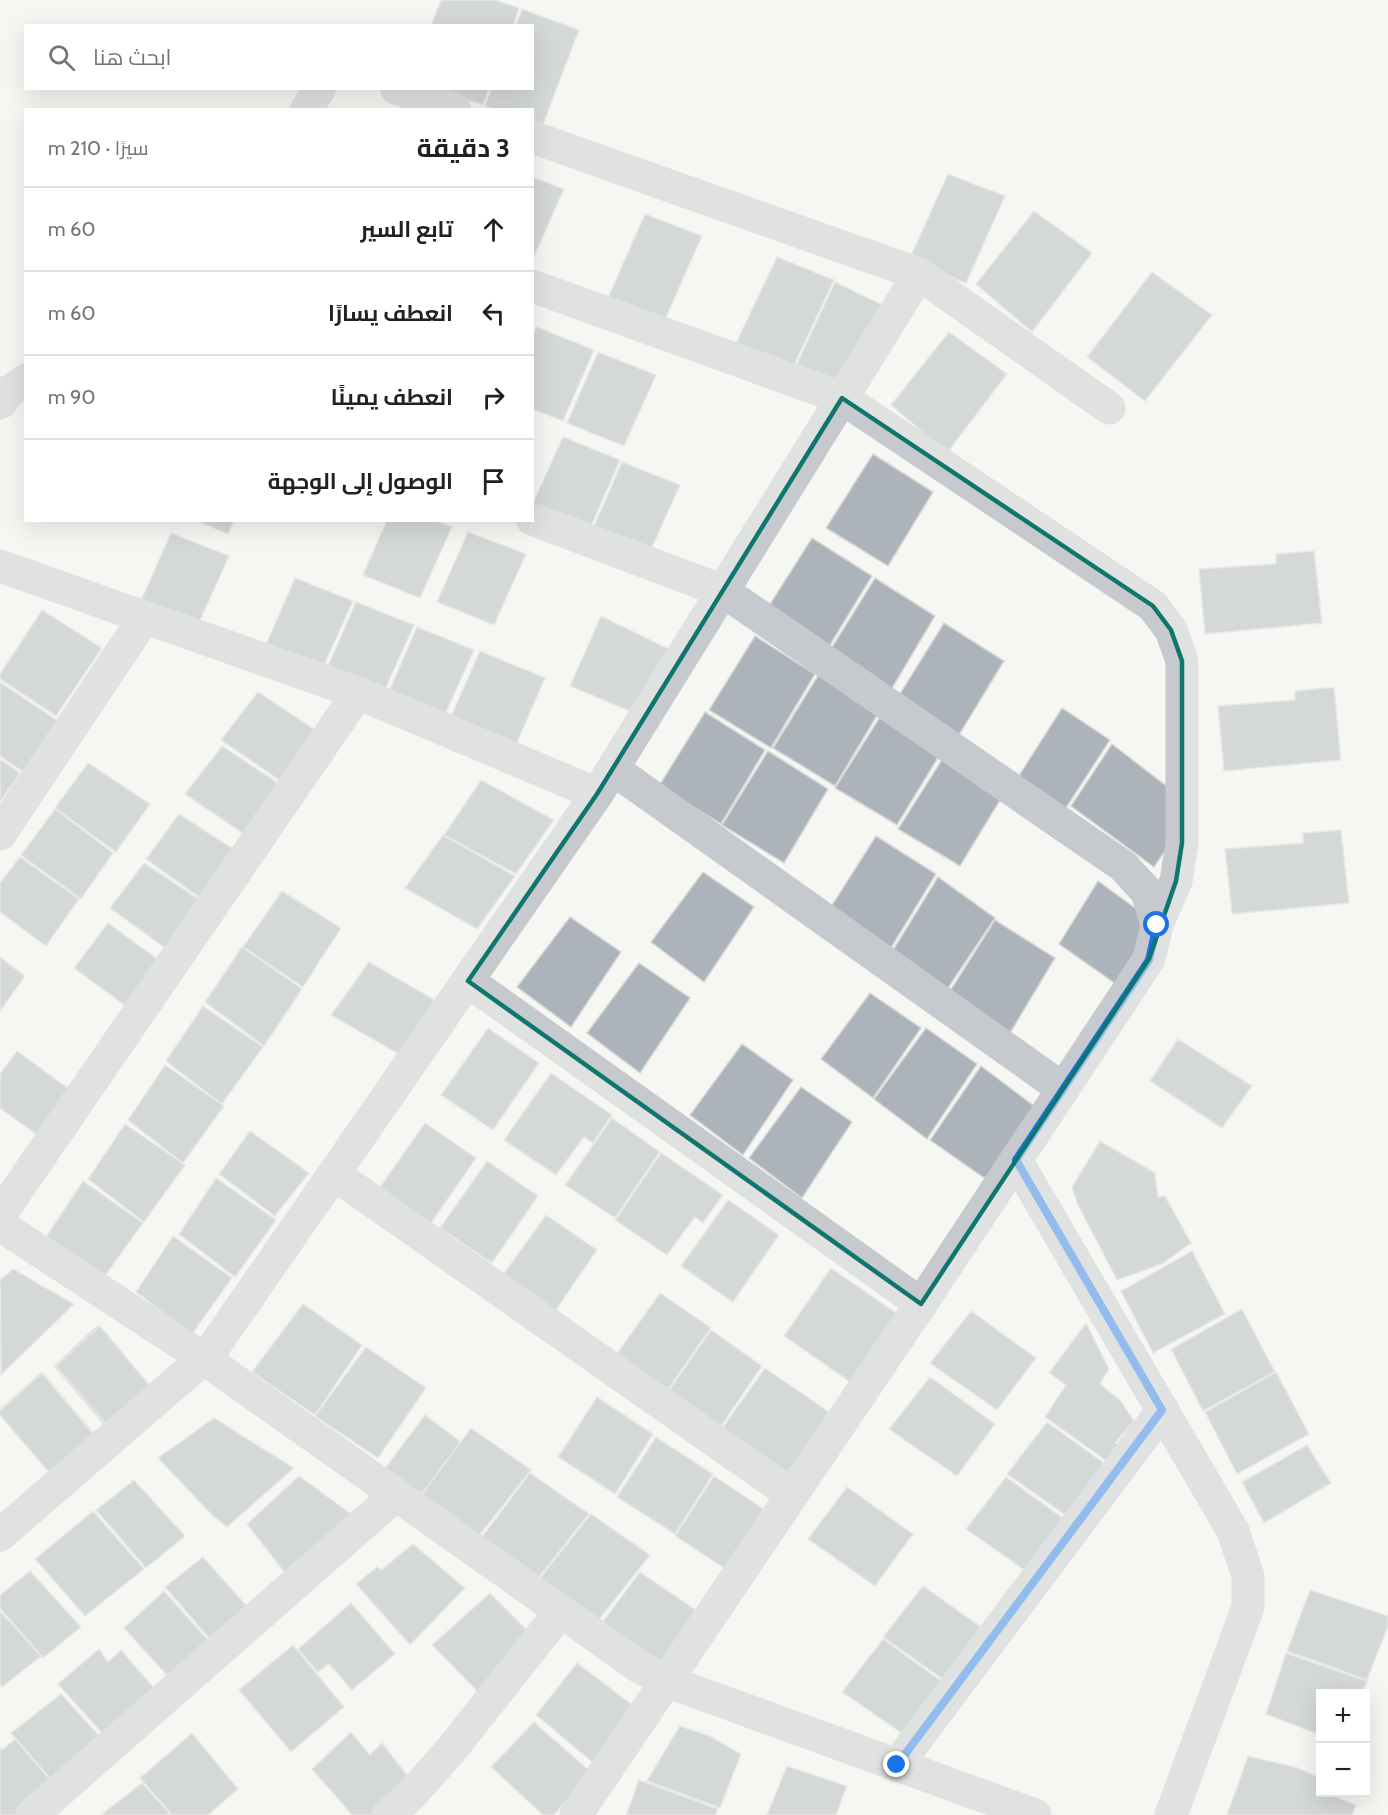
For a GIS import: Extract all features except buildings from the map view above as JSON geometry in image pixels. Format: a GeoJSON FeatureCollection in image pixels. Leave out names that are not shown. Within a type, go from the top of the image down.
{"type":"FeatureCollection","features":[{"type":"Feature","properties":{"kind":"street"},"geometry":{"type":"LineString","coordinates":[[307,108],[319,90]]}},
{"type":"Feature","properties":{"kind":"street"},"geometry":{"type":"LineString","coordinates":[[401,90],[450,108]]}},
{"type":"Feature","properties":{"kind":"street"},"geometry":{"type":"LineString","coordinates":[[534,138],[919,274],[1108,408]]}},
{"type":"Feature","properties":{"kind":"street"},"geometry":{"type":"LineString","coordinates":[[0,1535],[213,1348],[605,782],[919,274]]}},
{"type":"Feature","properties":{"kind":"street"},"geometry":{"type":"LineString","coordinates":[[534,287],[842,398],[1152,606],[1171,630],[1182,662],[1182,843],[1176,881],[1157,925],[1149,960],[921,1304],[576,1815]]}},
{"type":"Feature","properties":{"kind":"street"},"geometry":{"type":"LineString","coordinates":[[0,403],[9,391],[24,381]]}},
{"type":"Feature","properties":{"kind":"street"},"geometry":{"type":"LineString","coordinates":[[534,520],[723,591],[1123,866],[1147,892],[1157,925]]}},
{"type":"Feature","properties":{"kind":"street"},"geometry":{"type":"LineString","coordinates":[[0,566],[605,782],[1063,1089]]}},
{"type":"Feature","properties":{"kind":"street"},"geometry":{"type":"LineString","coordinates":[[0,834],[145,617]]}},
{"type":"Feature","properties":{"kind":"street"},"geometry":{"type":"LineString","coordinates":[[0,1215],[358,693]]}},
{"type":"Feature","properties":{"kind":"street"},"geometry":{"type":"LineString","coordinates":[[468,981],[921,1304]]}},
{"type":"Feature","properties":{"kind":"street"},"geometry":{"type":"LineString","coordinates":[[1016,1160],[1233,1531],[1248,1576],[1248,1607],[1171,1815]]}},
{"type":"Feature","properties":{"kind":"street"},"geometry":{"type":"LineString","coordinates":[[334,1174],[792,1494]]}},
{"type":"Feature","properties":{"kind":"street"},"geometry":{"type":"LineString","coordinates":[[0,1226],[203,1358],[638,1666],[666,1681],[1035,1815]]}},
{"type":"Feature","properties":{"kind":"street"},"geometry":{"type":"LineString","coordinates":[[897,1765],[1162,1410]]}},
{"type":"Feature","properties":{"kind":"street"},"geometry":{"type":"LineString","coordinates":[[32,1815],[396,1495]]}},
{"type":"Feature","properties":{"kind":"street"},"geometry":{"type":"LineString","coordinates":[[388,1815],[410,1796],[451,1750],[561,1611]]}},
{"type":"Feature","properties":{"kind":"highlighted area"},"geometry":{"type":"Polygon","coordinates":[[[842,398],[1153,606],[1171,630],[1182,661],[1182,843],[1176,881],[1149,959],[921,1304],[468,981],[597,794],[842,398]]]}},
{"type":"Feature","properties":{"kind":"route"},"geometry":{"type":"LineString","coordinates":[[897,1765],[1162,1410],[1016,1160],[1149,960],[1157,925]]}}]}
